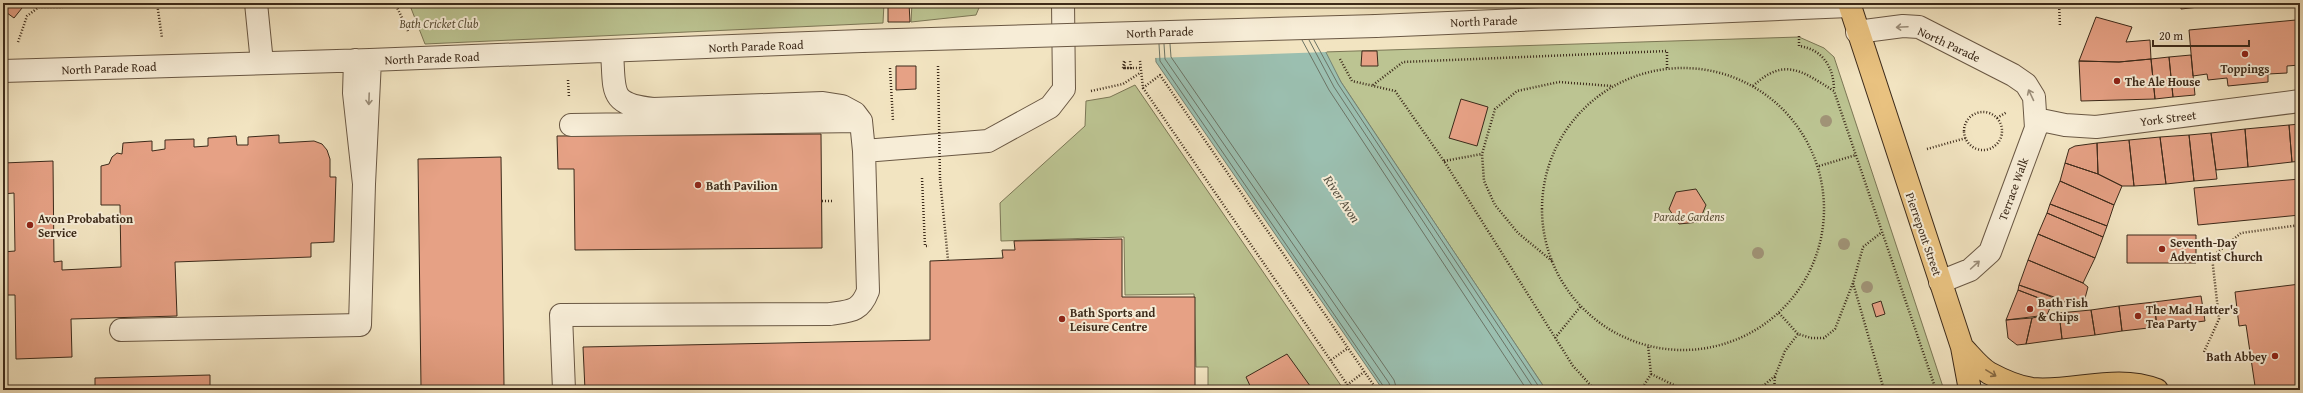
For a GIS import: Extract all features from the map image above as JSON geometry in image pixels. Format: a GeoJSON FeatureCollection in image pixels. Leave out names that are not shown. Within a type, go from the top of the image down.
{"type":"FeatureCollection","features":[{"type":"Feature","properties":{"kind":"main road","name":"Pierrepont Street"},"geometry":{"type":"LineString","coordinates":[[1849,5],[1962,347],[1987,372],[2011,384],[2031,389],[2070,388],[2134,383],[2157,390]]}},
{"type":"Feature","properties":{"kind":"main road"},"geometry":{"type":"LineString","coordinates":[[1962,347],[1970,390]]}},
{"type":"Feature","properties":{"kind":"street"},"geometry":{"type":"LineString","coordinates":[[864,151],[988,141],[1050,107],[1064,89],[1065,62],[1063,3]]}},
{"type":"Feature","properties":{"kind":"street"},"geometry":{"type":"LineString","coordinates":[[256,4],[262,63]]}},
{"type":"Feature","properties":{"kind":"street","name":"North Parade"},"geometry":{"type":"LineString","coordinates":[[862,41],[1376,26],[1849,5]]}},
{"type":"Feature","properties":{"kind":"street","name":"North Parade"},"geometry":{"type":"LineString","coordinates":[[1857,32],[1903,26],[1919,27],[2013,75]]}},
{"type":"Feature","properties":{"kind":"street","name":"North Parade Road"},"geometry":{"type":"LineString","coordinates":[[6,71],[612,52],[862,41]]}},
{"type":"Feature","properties":{"kind":"street"},"geometry":{"type":"LineString","coordinates":[[564,390],[561,315],[811,315],[850,311],[864,303],[868,291],[869,279],[864,151],[861,121],[855,113],[842,106],[823,103],[653,109],[636,107],[625,104],[617,96],[614,88],[612,52]]}},
{"type":"Feature","properties":{"kind":"street"},"geometry":{"type":"LineString","coordinates":[[121,330],[360,325],[364,184],[362,60]]}},
{"type":"Feature","properties":{"kind":"street","name":"Terrace Walk"},"geometry":{"type":"LineString","coordinates":[[1940,282],[1970,270],[1990,252],[2036,128],[2034,97],[2026,84],[2013,75]]}},
{"type":"Feature","properties":{"kind":"street","name":"York Street"},"geometry":{"type":"LineString","coordinates":[[2036,118],[2065,125],[2096,126],[2300,101]]}},
{"type":"Feature","properties":{"kind":"street"},"geometry":{"type":"LineString","coordinates":[[571,125],[861,121]]}},
{"type":"Feature","properties":{"kind":"path"},"geometry":{"type":"LineString","coordinates":[[157,3],[166,66]]}},
{"type":"Feature","properties":{"kind":"path"},"geometry":{"type":"LineString","coordinates":[[2059,3],[2060,27]]}},
{"type":"Feature","properties":{"kind":"path"},"geometry":{"type":"LineString","coordinates":[[6,71],[27,16],[39,7],[256,4],[375,6]]}},
{"type":"Feature","properties":{"kind":"path"},"geometry":{"type":"LineString","coordinates":[[1799,31],[1799,46],[1815,50],[1826,61],[1834,81],[1834,91],[1936,390]]}},
{"type":"Feature","properties":{"kind":"path"},"geometry":{"type":"LineString","coordinates":[[1373,85],[1403,62],[1667,51],[1667,68]]}},
{"type":"Feature","properties":{"kind":"path"},"geometry":{"type":"LineString","coordinates":[[1340,59],[1352,81],[1395,91],[1444,161],[1573,366],[1595,390]]}},
{"type":"Feature","properties":{"kind":"path"},"geometry":{"type":"LineString","coordinates":[[1127,61],[1123,61],[1123,68],[1131,68],[1131,61],[1124,62],[1124,68],[1127,68],[1131,68],[1140,68],[1143,88],[1351,390]]}},
{"type":"Feature","properties":{"kind":"path"},"geometry":{"type":"LineString","coordinates":[[937,63],[940,179],[948,260]]}},
{"type":"Feature","properties":{"kind":"path"},"geometry":{"type":"LineString","coordinates":[[890,66],[891,92]]}},
{"type":"Feature","properties":{"kind":"path"},"geometry":{"type":"LineString","coordinates":[[1667,68],[1703,69],[1732,76],[1753,86],[1781,106],[1797,124],[1819,166],[1825,197],[1823,232],[1818,254],[1798,292],[1779,313],[1763,326],[1740,338],[1713,347],[1682,350],[1648,345],[1613,331],[1580,306],[1562,280],[1552,262],[1544,228],[1543,190],[1548,168],[1560,140],[1575,117],[1593,100],[1613,86],[1635,76],[1667,68]]}},
{"type":"Feature","properties":{"kind":"path"},"geometry":{"type":"LineString","coordinates":[[1753,86],[1764,76],[1781,69],[1800,70],[1834,91]]}},
{"type":"Feature","properties":{"kind":"path"},"geometry":{"type":"LineString","coordinates":[[1095,90],[1123,84],[1140,73]]}},
{"type":"Feature","properties":{"kind":"path"},"geometry":{"type":"LineString","coordinates":[[568,74],[570,103]]}},
{"type":"Feature","properties":{"kind":"path"},"geometry":{"type":"LineString","coordinates":[[1143,88],[1160,75],[1377,390]]}},
{"type":"Feature","properties":{"kind":"path"},"geometry":{"type":"LineString","coordinates":[[1552,262],[1518,233],[1495,206],[1484,182],[1482,154],[1495,109],[1517,91],[1560,82],[1613,86]]}},
{"type":"Feature","properties":{"kind":"path"},"geometry":{"type":"LineString","coordinates":[[1997,118],[2009,111]]}},
{"type":"Feature","properties":{"kind":"path"},"geometry":{"type":"LineString","coordinates":[[1983,112],[1997,118],[2002,129],[2001,138],[1996,146],[1988,150],[1977,150],[1968,144],[1966,138],[1964,133],[1966,123],[1973,115],[1983,112]]}},
{"type":"Feature","properties":{"kind":"path"},"geometry":{"type":"LineString","coordinates":[[1927,150],[1966,138]]}},
{"type":"Feature","properties":{"kind":"path"},"geometry":{"type":"LineString","coordinates":[[1444,161],[1482,154]]}},
{"type":"Feature","properties":{"kind":"path"},"geometry":{"type":"LineString","coordinates":[[1819,166],[1856,155]]}},
{"type":"Feature","properties":{"kind":"path"},"geometry":{"type":"LineString","coordinates":[[922,178],[925,246],[929,246]]}},
{"type":"Feature","properties":{"kind":"path"},"geometry":{"type":"LineString","coordinates":[[822,201],[834,201]]}},
{"type":"Feature","properties":{"kind":"path"},"geometry":{"type":"LineString","coordinates":[[2204,352],[2219,319],[2212,257],[2241,233],[2300,225]]}},
{"type":"Feature","properties":{"kind":"path"},"geometry":{"type":"LineString","coordinates":[[1779,313],[1798,334],[1811,338],[1824,338],[1835,329],[1853,283],[1863,247],[1882,232]]}},
{"type":"Feature","properties":{"kind":"path"},"geometry":{"type":"LineString","coordinates":[[1853,283],[1884,390]]}},
{"type":"Feature","properties":{"kind":"path"},"geometry":{"type":"LineString","coordinates":[[1555,338],[1580,306]]}},
{"type":"Feature","properties":{"kind":"path"},"geometry":{"type":"LineString","coordinates":[[1774,390],[1775,376],[1784,351],[1798,334]]}},
{"type":"Feature","properties":{"kind":"path"},"geometry":{"type":"LineString","coordinates":[[1641,390],[1651,374],[1648,345]]}},
{"type":"Feature","properties":{"kind":"path"},"geometry":{"type":"LineString","coordinates":[[1331,360],[1348,348]]}},
{"type":"Feature","properties":{"kind":"path"},"geometry":{"type":"LineString","coordinates":[[1348,385],[1364,372]]}},
{"type":"Feature","properties":{"kind":"path"},"geometry":{"type":"LineString","coordinates":[[1651,374],[1684,390]]}},
{"type":"Feature","properties":{"kind":"path"},"geometry":{"type":"LineString","coordinates":[[1758,390],[1775,376]]}},
{"type":"Feature","properties":{"kind":"green space","name":"Bath Cricket Club"},"geometry":{"type":"Polygon","coordinates":[[[409,3],[884,3],[883,23],[425,44],[409,3]]]}},
{"type":"Feature","properties":{"kind":"green space"},"geometry":{"type":"Polygon","coordinates":[[[912,3],[981,3],[976,15],[911,22],[912,3]]]}},
{"type":"Feature","properties":{"kind":"green space","name":"Parade Gardens"},"geometry":{"type":"Polygon","coordinates":[[[1799,37],[1824,48],[1834,57],[1944,390],[1546,390],[1341,82],[1324,52],[1799,37]]]}},
{"type":"Feature","properties":{"kind":"green space"},"geometry":{"type":"Polygon","coordinates":[[[1135,85],[1344,390],[1208,390],[1208,367],[1196,367],[1194,294],[1125,295],[1124,237],[1001,241],[1000,203],[1085,126],[1086,101],[1110,97],[1135,85]]]}},
{"type":"Feature","properties":{"kind":"water","name":"River Avon"},"geometry":{"type":"Polygon","coordinates":[[[1150,3],[1301,3],[1341,82],[1546,390],[1383,390],[1156,62],[1153,9],[1150,3]]]}},
{"type":"Feature","properties":{"kind":"pier"},"geometry":{"type":"Polygon","coordinates":[[[1303,3],[1327,52],[1154,58],[1151,9],[1148,5],[1303,3]]]}},
{"type":"Feature","properties":{"kind":"building"},"geometry":{"type":"Polygon","coordinates":[[[3,3],[26,3],[14,18],[3,10],[3,3]]]}},
{"type":"Feature","properties":{"kind":"building"},"geometry":{"type":"Polygon","coordinates":[[[888,3],[909,3],[910,22],[888,22],[888,3]]]}},
{"type":"Feature","properties":{"kind":"building"},"geometry":{"type":"Polygon","coordinates":[[[2115,3],[2159,3],[2116,7],[2115,3]]]}},
{"type":"Feature","properties":{"kind":"building"},"geometry":{"type":"Polygon","coordinates":[[[2180,3],[2210,3],[2208,6],[2181,9],[2180,3]]]}},
{"type":"Feature","properties":{"kind":"building"},"geometry":{"type":"Polygon","coordinates":[[[2096,17],[2132,27],[2126,42],[2150,40],[2151,59],[2119,62],[2079,61],[2096,17]]]}},
{"type":"Feature","properties":{"kind":"building","name":"Toppings"},"geometry":{"type":"Polygon","coordinates":[[[2296,20],[2300,65],[2287,66],[2287,73],[2268,74],[2268,82],[2228,86],[2227,78],[2208,80],[2207,74],[2193,76],[2189,30],[2296,20]]]}},
{"type":"Feature","properties":{"kind":"building"},"geometry":{"type":"Polygon","coordinates":[[[1362,51],[1377,51],[1378,66],[1361,66],[1362,51]]]}},
{"type":"Feature","properties":{"kind":"building"},"geometry":{"type":"Polygon","coordinates":[[[2191,55],[2195,95],[2173,97],[2169,57],[2191,55]]]}},
{"type":"Feature","properties":{"kind":"building"},"geometry":{"type":"Polygon","coordinates":[[[2169,57],[2173,97],[2155,99],[2151,59],[2169,57]]]}},
{"type":"Feature","properties":{"kind":"building","name":"The Ale House"},"geometry":{"type":"Polygon","coordinates":[[[2151,59],[2155,99],[2081,101],[2079,61],[2119,62],[2151,59]]]}},
{"type":"Feature","properties":{"kind":"building"},"geometry":{"type":"Polygon","coordinates":[[[896,66],[916,66],[916,89],[896,90],[896,66]]]}},
{"type":"Feature","properties":{"kind":"building"},"geometry":{"type":"Polygon","coordinates":[[[1461,99],[1488,107],[1477,146],[1449,138],[1461,99]]]}},
{"type":"Feature","properties":{"kind":"building"},"geometry":{"type":"Polygon","coordinates":[[[2300,124],[2300,161],[2292,162],[2289,125],[2300,124]]]}},
{"type":"Feature","properties":{"kind":"building"},"geometry":{"type":"Polygon","coordinates":[[[2289,125],[2292,162],[2248,167],[2245,129],[2289,125]]]}},
{"type":"Feature","properties":{"kind":"building"},"geometry":{"type":"Polygon","coordinates":[[[2245,129],[2248,167],[2216,170],[2211,133],[2245,129]]]}},
{"type":"Feature","properties":{"kind":"building"},"geometry":{"type":"Polygon","coordinates":[[[2211,133],[2217,179],[2194,181],[2189,135],[2211,133]]]}},
{"type":"Feature","properties":{"kind":"building","name":"Bath Pavilion"},"geometry":{"type":"Polygon","coordinates":[[[821,134],[822,248],[575,250],[574,169],[558,169],[557,136],[821,134]]]}},
{"type":"Feature","properties":{"kind":"building"},"geometry":{"type":"Polygon","coordinates":[[[279,135],[279,143],[314,141],[322,144],[327,150],[330,159],[330,177],[336,177],[334,242],[311,243],[311,257],[175,262],[177,316],[71,319],[72,357],[16,359],[15,295],[3,295],[3,252],[15,251],[14,193],[3,194],[3,163],[53,161],[54,262],[62,261],[62,270],[121,267],[120,205],[101,205],[101,166],[109,164],[112,157],[117,153],[122,154],[123,143],[152,141],[152,151],[165,149],[165,140],[194,139],[194,147],[208,146],[208,138],[236,136],[237,145],[248,145],[248,137],[279,135]]]}},
{"type":"Feature","properties":{"kind":"building"},"geometry":{"type":"Polygon","coordinates":[[[2189,135],[2194,181],[2166,184],[2160,137],[2189,135]]]}},
{"type":"Feature","properties":{"kind":"building"},"geometry":{"type":"Polygon","coordinates":[[[2160,137],[2166,184],[2134,186],[2129,140],[2160,137]]]}},
{"type":"Feature","properties":{"kind":"building"},"geometry":{"type":"Polygon","coordinates":[[[2129,140],[2134,186],[2122,186],[2098,174],[2097,143],[2129,140]]]}},
{"type":"Feature","properties":{"kind":"building"},"geometry":{"type":"Polygon","coordinates":[[[2097,143],[2098,174],[2065,163],[2069,149],[2075,146],[2097,143]]]}},
{"type":"Feature","properties":{"kind":"building"},"geometry":{"type":"Polygon","coordinates":[[[501,157],[504,386],[421,387],[418,159],[501,157]]]}},
{"type":"Feature","properties":{"kind":"building"},"geometry":{"type":"Polygon","coordinates":[[[2065,163],[2098,174],[2122,186],[2114,205],[2060,181],[2065,163]]]}},
{"type":"Feature","properties":{"kind":"building"},"geometry":{"type":"Polygon","coordinates":[[[2300,179],[2300,215],[2198,225],[2194,188],[2300,179]]]}},
{"type":"Feature","properties":{"kind":"building"},"geometry":{"type":"Polygon","coordinates":[[[2060,181],[2114,205],[2107,226],[2050,204],[2060,181]]]}},
{"type":"Feature","properties":{"kind":"building"},"geometry":{"type":"Polygon","coordinates":[[[1696,189],[1706,205],[1699,222],[1679,224],[1669,209],[1676,192],[1696,189]]]}},
{"type":"Feature","properties":{"kind":"building"},"geometry":{"type":"Polygon","coordinates":[[[2050,204],[2107,226],[2103,237],[2047,213],[2050,204]]]}},
{"type":"Feature","properties":{"kind":"building"},"geometry":{"type":"Polygon","coordinates":[[[2047,213],[2103,237],[2095,258],[2038,234],[2047,213]]]}},
{"type":"Feature","properties":{"kind":"building"},"geometry":{"type":"Polygon","coordinates":[[[2038,234],[2095,258],[2083,283],[2028,260],[2038,234]]]}},
{"type":"Feature","properties":{"kind":"building","name":"Seventh-Day Adventist Church"},"geometry":{"type":"Polygon","coordinates":[[[2127,235],[2196,235],[2196,263],[2127,263],[2127,235]]]}},
{"type":"Feature","properties":{"kind":"building","name":"Bath Sports and Leisure Centre"},"geometry":{"type":"Polygon","coordinates":[[[1122,239],[1122,297],[1195,297],[1195,390],[585,390],[583,347],[930,340],[930,261],[1003,258],[1002,250],[1015,250],[1014,241],[1122,239]]]}},
{"type":"Feature","properties":{"kind":"building"},"geometry":{"type":"Polygon","coordinates":[[[2028,260],[2083,283],[2088,287],[2084,302],[2076,305],[2019,285],[2028,260]]]}},
{"type":"Feature","properties":{"kind":"building","name":"Bath Abbey"},"geometry":{"type":"Polygon","coordinates":[[[2300,284],[2300,390],[2247,390],[2247,387],[2255,386],[2246,325],[2239,326],[2235,292],[2300,284]]]}},
{"type":"Feature","properties":{"kind":"building"},"geometry":{"type":"Polygon","coordinates":[[[2019,285],[2054,297],[2052,303],[2018,290],[2019,285]]]}},
{"type":"Feature","properties":{"kind":"building","name":"Bath Fish & Chips"},"geometry":{"type":"Polygon","coordinates":[[[2018,290],[2052,303],[2047,315],[2006,320],[2018,290]]]}},
{"type":"Feature","properties":{"kind":"building"},"geometry":{"type":"Polygon","coordinates":[[[2201,296],[2205,321],[2157,327],[2154,302],[2201,296]]]}},
{"type":"Feature","properties":{"kind":"building"},"geometry":{"type":"Polygon","coordinates":[[[1881,301],[1885,314],[1876,317],[1872,304],[1881,301]]]}},
{"type":"Feature","properties":{"kind":"building","name":"The Mad Hatter's Tea Party"},"geometry":{"type":"Polygon","coordinates":[[[2154,302],[2157,327],[2122,331],[2119,306],[2154,302]]]}},
{"type":"Feature","properties":{"kind":"building"},"geometry":{"type":"Polygon","coordinates":[[[2119,306],[2122,331],[2095,335],[2091,310],[2119,306]]]}},
{"type":"Feature","properties":{"kind":"building"},"geometry":{"type":"Polygon","coordinates":[[[2091,310],[2095,335],[2062,339],[2059,313],[2091,310]]]}},
{"type":"Feature","properties":{"kind":"building"},"geometry":{"type":"Polygon","coordinates":[[[2059,313],[2062,339],[2026,344],[2032,318],[2059,313]]]}},
{"type":"Feature","properties":{"kind":"building"},"geometry":{"type":"Polygon","coordinates":[[[2032,318],[2026,344],[2017,345],[2008,338],[2006,320],[2032,318]]]}},
{"type":"Feature","properties":{"kind":"building"},"geometry":{"type":"Polygon","coordinates":[[[1287,354],[1313,390],[1252,390],[1246,377],[1287,354]]]}},
{"type":"Feature","properties":{"kind":"building"},"geometry":{"type":"Polygon","coordinates":[[[210,375],[210,390],[95,390],[95,378],[210,375]]]}},
{"type":"Feature","properties":{"kind":"place","name":"Toppings"},"geometry":{"type":"Point","coordinates":[2245,54]}},
{"type":"Feature","properties":{"kind":"place","name":"The Ale House"},"geometry":{"type":"Point","coordinates":[2117,81]}},
{"type":"Feature","properties":{"kind":"place","name":"Bath Pavilion"},"geometry":{"type":"Point","coordinates":[698,185]}},
{"type":"Feature","properties":{"kind":"place","name":"Avon Probabation Service"},"geometry":{"type":"Point","coordinates":[30,225]}},
{"type":"Feature","properties":{"kind":"place","name":"Seventh-Day Adventist Church"},"geometry":{"type":"Point","coordinates":[2162,249]}},
{"type":"Feature","properties":{"kind":"place","name":"Bath Fish & Chips"},"geometry":{"type":"Point","coordinates":[2030,309]}},
{"type":"Feature","properties":{"kind":"place","name":"The Mad Hatter's Tea Party"},"geometry":{"type":"Point","coordinates":[2138,316]}},
{"type":"Feature","properties":{"kind":"place","name":"Bath Sports and Leisure Centre"},"geometry":{"type":"Point","coordinates":[1062,319]}},
{"type":"Feature","properties":{"kind":"place","name":"Bath Abbey"},"geometry":{"type":"Point","coordinates":[2275,356]}}]}
